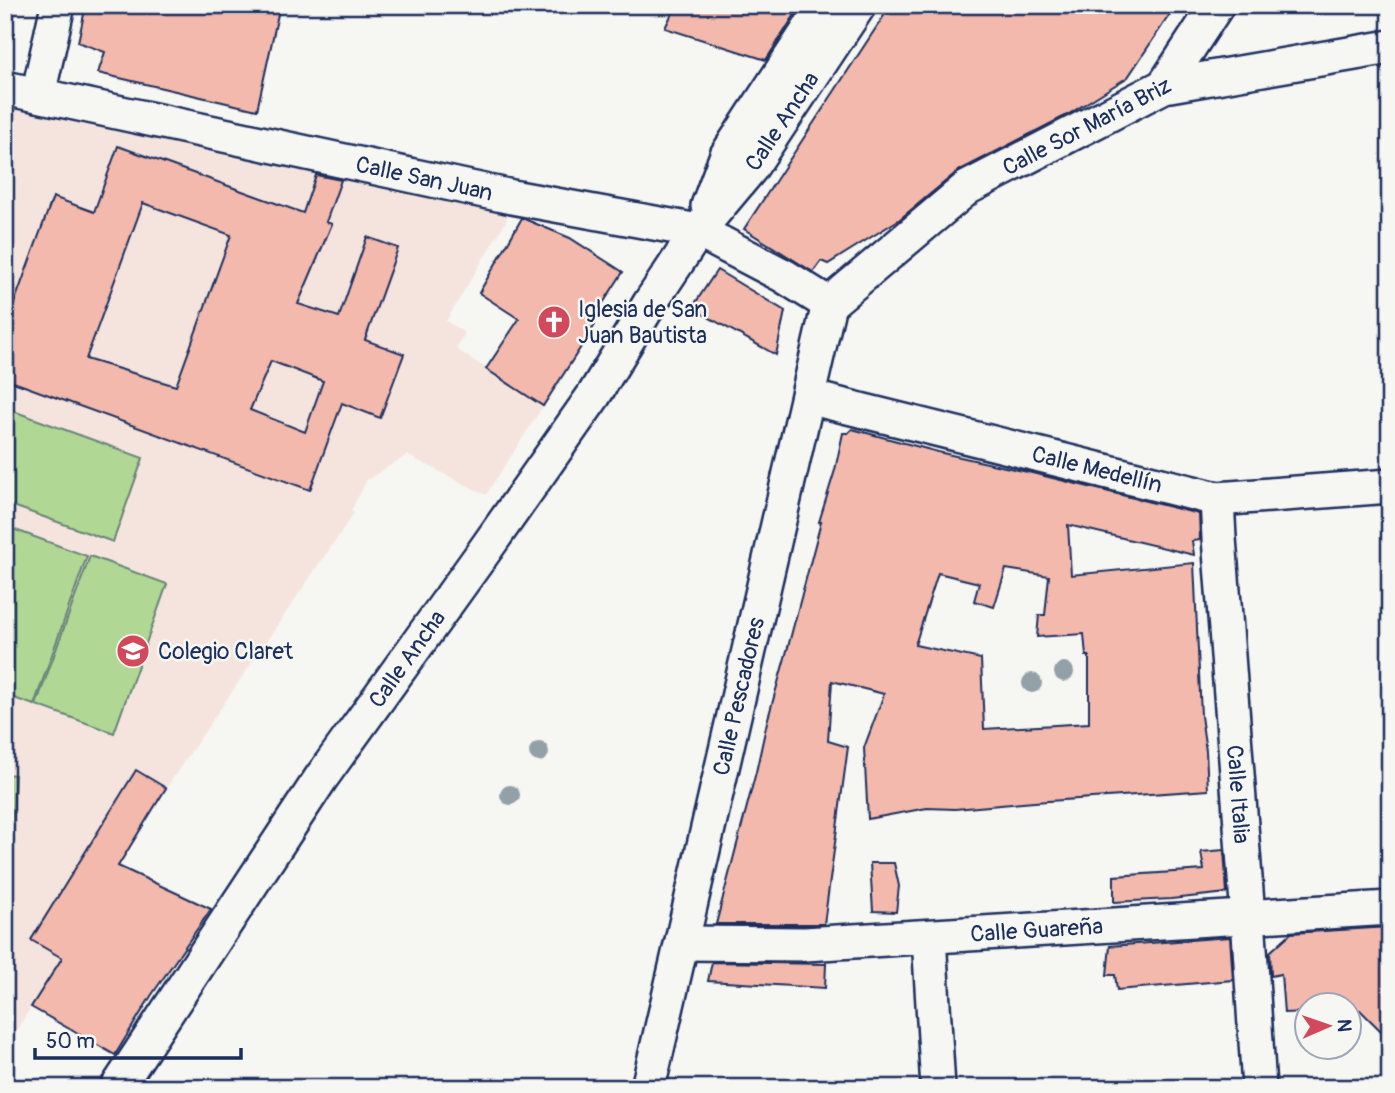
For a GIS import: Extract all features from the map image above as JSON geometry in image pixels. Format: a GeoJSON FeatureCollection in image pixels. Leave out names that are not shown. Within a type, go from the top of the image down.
{"type":"FeatureCollection","features":[{"type":"Feature","properties":{"kind":"street"},"geometry":{"type":"LineString","coordinates":[[38,95],[58,5]]}},
{"type":"Feature","properties":{"kind":"street","name":"Calle Ancha"},"geometry":{"type":"LineString","coordinates":[[698,231],[727,155],[825,5]]}},
{"type":"Feature","properties":{"kind":"street","name":"Calle Ancha"},"geometry":{"type":"LineString","coordinates":[[117,1088],[321,778],[594,395],[698,231],[750,169],[859,5]]}},
{"type":"Feature","properties":{"kind":"street"},"geometry":{"type":"LineString","coordinates":[[1164,86],[1217,5]]}},
{"type":"Feature","properties":{"kind":"street","name":"Calle Sor María Briz"},"geometry":{"type":"LineString","coordinates":[[829,304],[967,188],[1164,86],[1390,47]]}},
{"type":"Feature","properties":{"kind":"street","name":"Calle San Juan"},"geometry":{"type":"LineString","coordinates":[[5,88],[512,197],[698,231],[784,276],[829,304]]}},
{"type":"Feature","properties":{"kind":"street","name":"Calle Pescadores"},"geometry":{"type":"LineString","coordinates":[[648,1088],[829,304]]}},
{"type":"Feature","properties":{"kind":"street","name":"Calle Medellín"},"geometry":{"type":"LineString","coordinates":[[808,397],[1217,499],[1390,486]]}},
{"type":"Feature","properties":{"kind":"street","name":"Calle Italia"},"geometry":{"type":"LineString","coordinates":[[1217,499],[1259,1088]]}},
{"type":"Feature","properties":{"kind":"street","name":"Calle Guareña"},"geometry":{"type":"LineString","coordinates":[[682,943],[805,944],[1390,908]]}},
{"type":"Feature","properties":{"kind":"street"},"geometry":{"type":"LineString","coordinates":[[929,937],[938,1088]]}},
{"type":"Feature","properties":{"kind":"shaded area","name":"Colegio Claret"},"geometry":{"type":"Polygon","coordinates":[[[5,88],[512,197],[506,221],[446,321],[465,333],[456,349],[543,406],[486,495],[407,455],[367,480],[351,510],[354,513],[166,788],[5,1049],[5,88]]]}},
{"type":"Feature","properties":{"kind":"green space"},"geometry":{"type":"Polygon","coordinates":[[[5,408],[143,458],[113,542],[5,503],[5,408]]]}},
{"type":"Feature","properties":{"kind":"green space"},"geometry":{"type":"Polygon","coordinates":[[[10,528],[87,556],[34,705],[5,695],[5,541],[10,528]]]}},
{"type":"Feature","properties":{"kind":"green space"},"geometry":{"type":"Polygon","coordinates":[[[90,556],[167,584],[114,733],[36,705],[90,556]]]}},
{"type":"Feature","properties":{"kind":"green space"},"geometry":{"type":"Polygon","coordinates":[[[5,774],[15,775],[5,965],[5,774]]]}},
{"type":"Feature","properties":{"kind":"building"},"geometry":{"type":"Polygon","coordinates":[[[86,5],[280,5],[257,110],[98,73],[105,52],[78,42],[86,5]]]}},
{"type":"Feature","properties":{"kind":"building"},"geometry":{"type":"Polygon","coordinates":[[[676,5],[801,5],[766,60],[665,28],[676,5]]]}},
{"type":"Feature","properties":{"kind":"building"},"geometry":{"type":"Polygon","coordinates":[[[891,5],[1176,5],[1128,77],[1069,114],[958,171],[900,219],[828,264],[821,261],[813,272],[744,229],[891,5]]]}},
{"type":"Feature","properties":{"kind":"building"},"geometry":{"type":"Polygon","coordinates":[[[118,146],[303,213],[316,175],[341,180],[326,222],[332,224],[298,304],[339,317],[367,237],[398,248],[365,340],[404,354],[380,418],[342,403],[310,490],[5,379],[5,328],[53,197],[94,212],[118,146]],[[143,203],[86,359],[176,386],[231,235],[143,203]],[[271,361],[250,410],[305,432],[323,381],[271,361]]]}},
{"type":"Feature","properties":{"kind":"building","name":"Iglesia de San Juan Bautista"},"geometry":{"type":"Polygon","coordinates":[[[522,218],[570,238],[623,272],[591,322],[595,325],[543,406],[486,369],[519,319],[479,293],[522,218]]]}},
{"type":"Feature","properties":{"kind":"building"},"geometry":{"type":"Polygon","coordinates":[[[717,270],[785,311],[776,355],[692,308],[717,270]]]}},
{"type":"Feature","properties":{"kind":"building"},"geometry":{"type":"Polygon","coordinates":[[[852,429],[1199,514],[1200,540],[1192,541],[1194,555],[1068,525],[1071,575],[1194,563],[1201,716],[1208,790],[955,809],[927,808],[868,819],[864,748],[884,694],[832,681],[828,741],[848,747],[824,924],[716,924],[819,522],[843,433],[852,429]],[[1006,569],[994,607],[974,601],[979,583],[938,573],[915,645],[981,659],[984,729],[1089,723],[1089,656],[1086,656],[1084,634],[1037,637],[1039,615],[1045,615],[1049,576],[1006,569]]]}},
{"type":"Feature","properties":{"kind":"building"},"geometry":{"type":"Polygon","coordinates":[[[136,770],[166,788],[118,866],[211,909],[151,996],[115,1055],[31,1007],[62,958],[31,940],[136,770]]]}},
{"type":"Feature","properties":{"kind":"building"},"geometry":{"type":"Polygon","coordinates":[[[1224,850],[1227,893],[1114,902],[1114,876],[1204,870],[1201,852],[1224,850]]]}},
{"type":"Feature","properties":{"kind":"building"},"geometry":{"type":"Polygon","coordinates":[[[870,863],[894,863],[899,886],[896,912],[873,911],[870,863]]]}},
{"type":"Feature","properties":{"kind":"building"},"geometry":{"type":"Polygon","coordinates":[[[1390,927],[1390,1040],[1364,1014],[1364,992],[1294,992],[1294,1013],[1284,1013],[1281,974],[1271,976],[1270,952],[1291,933],[1390,927]]]}},
{"type":"Feature","properties":{"kind":"building"},"geometry":{"type":"Polygon","coordinates":[[[1230,937],[1233,980],[1117,990],[1115,975],[1107,975],[1110,946],[1230,937]]]}},
{"type":"Feature","properties":{"kind":"building"},"geometry":{"type":"Polygon","coordinates":[[[712,962],[826,964],[825,988],[708,981],[712,962]]]}},
{"type":"Feature","properties":{"kind":"place","name":"Iglesia de San Juan Bautista"},"geometry":{"type":"Point","coordinates":[554,322]}},
{"type":"Feature","properties":{"kind":"place","name":"Colegio Claret"},"geometry":{"type":"Point","coordinates":[133,651]}}]}
